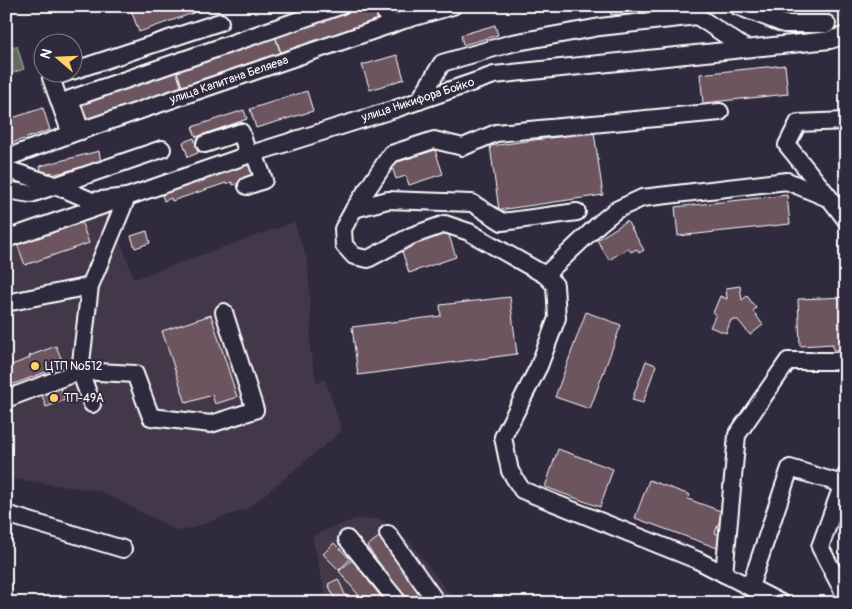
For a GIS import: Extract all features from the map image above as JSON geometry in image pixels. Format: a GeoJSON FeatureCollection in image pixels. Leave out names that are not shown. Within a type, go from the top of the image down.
{"type":"FeatureCollection","features":[{"type":"Feature","properties":{"kind":"street"},"geometry":{"type":"LineString","coordinates":[[76,132],[70,99],[340,6]]}},
{"type":"Feature","properties":{"kind":"street"},"geometry":{"type":"LineString","coordinates":[[384,6],[390,25]]}},
{"type":"Feature","properties":{"kind":"street","name":"улица Капитана Беляева"},"geometry":{"type":"LineString","coordinates":[[6,158],[76,132],[390,25],[453,6]]}},
{"type":"Feature","properties":{"kind":"street"},"geometry":{"type":"LineString","coordinates":[[737,6],[784,24],[827,24]]}},
{"type":"Feature","properties":{"kind":"street"},"geometry":{"type":"LineString","coordinates":[[737,6],[787,44]]}},
{"type":"Feature","properties":{"kind":"street"},"geometry":{"type":"LineString","coordinates":[[419,101],[442,63],[512,43],[600,27],[696,16],[745,48]]}},
{"type":"Feature","properties":{"kind":"street"},"geometry":{"type":"LineString","coordinates":[[82,68],[220,22]]}},
{"type":"Feature","properties":{"kind":"street","name":"улица Никифора Бойко"},"geometry":{"type":"LineString","coordinates":[[6,239],[251,154],[419,101],[494,75],[830,40],[846,35]]}},
{"type":"Feature","properties":{"kind":"street"},"geometry":{"type":"LineString","coordinates":[[53,82],[76,132]]}},
{"type":"Feature","properties":{"kind":"street"},"geometry":{"type":"LineString","coordinates":[[720,112],[496,133],[463,147],[434,140],[391,154],[354,209],[343,229],[344,245],[354,256],[368,259],[411,236],[445,224],[469,232],[545,275],[555,284],[558,318],[539,366],[503,437],[510,470],[522,490],[696,560],[781,603]]}},
{"type":"Feature","properties":{"kind":"street"},"geometry":{"type":"LineString","coordinates":[[846,121],[798,124],[787,146],[846,220]]}},
{"type":"Feature","properties":{"kind":"street"},"geometry":{"type":"LineString","coordinates":[[205,144],[241,132],[264,180],[247,186]]}},
{"type":"Feature","properties":{"kind":"street"},"geometry":{"type":"LineString","coordinates":[[6,190],[31,194],[162,149]]}},
{"type":"Feature","properties":{"kind":"street"},"geometry":{"type":"LineString","coordinates":[[6,169],[92,201],[127,197],[90,286],[80,371],[92,404]]}},
{"type":"Feature","properties":{"kind":"street"},"geometry":{"type":"LineString","coordinates":[[545,275],[616,210],[642,198],[787,180],[830,199]]}},
{"type":"Feature","properties":{"kind":"street"},"geometry":{"type":"LineString","coordinates":[[354,209],[388,200],[472,203],[502,222],[577,212]]}},
{"type":"Feature","properties":{"kind":"street"},"geometry":{"type":"LineString","coordinates":[[6,303],[90,286]]}},
{"type":"Feature","properties":{"kind":"street"},"geometry":{"type":"LineString","coordinates":[[6,399],[80,371],[135,374],[151,417],[211,424],[255,410],[224,312]]}},
{"type":"Feature","properties":{"kind":"street"},"geometry":{"type":"LineString","coordinates":[[724,574],[737,435],[788,361],[846,361]]}},
{"type":"Feature","properties":{"kind":"street"},"geometry":{"type":"LineString","coordinates":[[750,587],[790,468],[844,480],[820,547],[846,597]]}},
{"type":"Feature","properties":{"kind":"street"},"geometry":{"type":"LineString","coordinates":[[6,514],[123,549]]}},
{"type":"Feature","properties":{"kind":"street"},"geometry":{"type":"LineString","coordinates":[[388,534],[437,603]]}},
{"type":"Feature","properties":{"kind":"street"},"geometry":{"type":"LineString","coordinates":[[348,539],[399,603]]}},
{"type":"Feature","properties":{"kind":"shaded area"},"geometry":{"type":"Polygon","coordinates":[[[737,6],[846,6],[846,16],[827,24],[737,6]]]}},
{"type":"Feature","properties":{"kind":"shaded area"},"geometry":{"type":"Polygon","coordinates":[[[110,211],[134,279],[294,222],[308,262],[311,319],[310,349],[316,379],[318,383],[325,379],[342,431],[247,509],[178,531],[99,491],[6,478],[6,248],[110,211]]]}},
{"type":"Feature","properties":{"kind":"shaded area"},"geometry":{"type":"Polygon","coordinates":[[[355,519],[380,519],[411,543],[450,595],[452,603],[327,603],[312,536],[355,519]]]}},
{"type":"Feature","properties":{"kind":"green space"},"geometry":{"type":"Polygon","coordinates":[[[17,46],[24,69],[6,75],[6,50],[17,46]]]}},
{"type":"Feature","properties":{"kind":"building"},"geometry":{"type":"Polygon","coordinates":[[[143,6],[213,6],[139,32],[131,10],[143,6]]]}},
{"type":"Feature","properties":{"kind":"building"},"geometry":{"type":"Polygon","coordinates":[[[353,6],[375,6],[380,21],[282,55],[274,33],[353,6]]]}},
{"type":"Feature","properties":{"kind":"building"},"geometry":{"type":"Polygon","coordinates":[[[610,6],[677,6],[677,9],[611,15],[610,6]]]}},
{"type":"Feature","properties":{"kind":"building"},"geometry":{"type":"Polygon","coordinates":[[[759,6],[828,6],[829,15],[784,16],[759,6]]]}},
{"type":"Feature","properties":{"kind":"building"},"geometry":{"type":"Polygon","coordinates":[[[495,25],[498,35],[463,45],[461,35],[495,25]]]}},
{"type":"Feature","properties":{"kind":"building"},"geometry":{"type":"Polygon","coordinates":[[[274,33],[281,55],[183,88],[175,67],[274,33]]]}},
{"type":"Feature","properties":{"kind":"building"},"geometry":{"type":"Polygon","coordinates":[[[397,55],[404,79],[370,90],[362,65],[397,55]]]}},
{"type":"Feature","properties":{"kind":"building"},"geometry":{"type":"Polygon","coordinates":[[[785,65],[788,94],[703,103],[700,74],[785,65]]]}},
{"type":"Feature","properties":{"kind":"building"},"geometry":{"type":"Polygon","coordinates":[[[175,67],[182,89],[85,122],[78,101],[175,67]]]}},
{"type":"Feature","properties":{"kind":"building"},"geometry":{"type":"Polygon","coordinates":[[[307,91],[313,111],[256,128],[250,109],[307,91]]]}},
{"type":"Feature","properties":{"kind":"building"},"geometry":{"type":"Polygon","coordinates":[[[43,108],[50,130],[6,145],[6,120],[43,108]]]}},
{"type":"Feature","properties":{"kind":"building"},"geometry":{"type":"Polygon","coordinates":[[[244,110],[247,119],[196,137],[192,127],[244,110]]]}},
{"type":"Feature","properties":{"kind":"building"},"geometry":{"type":"Polygon","coordinates":[[[594,132],[603,195],[499,210],[490,146],[594,132]]]}},
{"type":"Feature","properties":{"kind":"building"},"geometry":{"type":"Polygon","coordinates":[[[194,138],[198,153],[188,157],[183,142],[194,138]]]}},
{"type":"Feature","properties":{"kind":"building"},"geometry":{"type":"Polygon","coordinates":[[[435,150],[443,174],[409,185],[406,176],[396,179],[391,164],[435,150]]]}},
{"type":"Feature","properties":{"kind":"building"},"geometry":{"type":"Polygon","coordinates":[[[99,151],[101,162],[52,175],[52,172],[42,175],[40,166],[99,151]]]}},
{"type":"Feature","properties":{"kind":"building"},"geometry":{"type":"Polygon","coordinates":[[[251,163],[256,178],[233,185],[232,182],[226,183],[172,201],[171,198],[164,201],[161,192],[251,163]]]}},
{"type":"Feature","properties":{"kind":"building"},"geometry":{"type":"Polygon","coordinates":[[[787,195],[790,224],[678,236],[675,207],[787,195]]]}},
{"type":"Feature","properties":{"kind":"building"},"geometry":{"type":"Polygon","coordinates":[[[81,221],[89,243],[25,265],[17,244],[81,221]]]}},
{"type":"Feature","properties":{"kind":"building"},"geometry":{"type":"Polygon","coordinates":[[[627,221],[644,250],[639,253],[637,249],[631,252],[628,248],[609,260],[597,240],[627,221]]]}},
{"type":"Feature","properties":{"kind":"building"},"geometry":{"type":"Polygon","coordinates":[[[147,231],[150,243],[135,248],[131,236],[147,231]]]}},
{"type":"Feature","properties":{"kind":"building"},"geometry":{"type":"Polygon","coordinates":[[[448,232],[456,257],[409,273],[401,248],[448,232]]]}},
{"type":"Feature","properties":{"kind":"building"},"geometry":{"type":"Polygon","coordinates":[[[740,286],[742,300],[747,296],[756,308],[753,311],[763,325],[750,335],[738,320],[731,320],[726,333],[710,327],[716,314],[713,313],[720,296],[727,299],[726,288],[740,286]]]}},
{"type":"Feature","properties":{"kind":"building"},"geometry":{"type":"Polygon","coordinates":[[[510,297],[517,354],[358,375],[352,327],[441,316],[440,305],[510,297]]]}},
{"type":"Feature","properties":{"kind":"building"},"geometry":{"type":"Polygon","coordinates":[[[846,297],[846,350],[833,350],[833,344],[800,346],[798,299],[846,297]]]}},
{"type":"Feature","properties":{"kind":"building"},"geometry":{"type":"Polygon","coordinates":[[[586,312],[621,325],[590,409],[555,397],[586,312]]]}},
{"type":"Feature","properties":{"kind":"building"},"geometry":{"type":"Polygon","coordinates":[[[211,315],[237,397],[215,404],[212,395],[186,403],[162,331],[211,315]]]}},
{"type":"Feature","properties":{"kind":"building","name":"ЦТП №512"},"geometry":{"type":"Polygon","coordinates":[[[56,346],[64,365],[6,387],[6,367],[56,346]]]}},
{"type":"Feature","properties":{"kind":"building"},"geometry":{"type":"Polygon","coordinates":[[[646,361],[656,365],[643,403],[632,400],[646,361]]]}},
{"type":"Feature","properties":{"kind":"building","name":"ТП-49А"},"geometry":{"type":"Polygon","coordinates":[[[61,388],[65,400],[46,407],[42,395],[61,388]]]}},
{"type":"Feature","properties":{"kind":"building"},"geometry":{"type":"Polygon","coordinates":[[[558,449],[613,469],[600,507],[545,487],[558,449]]]}},
{"type":"Feature","properties":{"kind":"building"},"geometry":{"type":"Polygon","coordinates":[[[649,480],[690,495],[688,499],[723,512],[715,533],[725,537],[720,549],[635,518],[649,480]]]}},
{"type":"Feature","properties":{"kind":"building"},"geometry":{"type":"Polygon","coordinates":[[[379,537],[427,603],[408,603],[367,546],[379,537]]]}},
{"type":"Feature","properties":{"kind":"building"},"geometry":{"type":"Polygon","coordinates":[[[334,543],[350,559],[339,570],[323,554],[334,543]]]}},
{"type":"Feature","properties":{"kind":"building"},"geometry":{"type":"Polygon","coordinates":[[[352,560],[386,603],[365,603],[339,571],[352,560]]]}},
{"type":"Feature","properties":{"kind":"building"},"geometry":{"type":"Polygon","coordinates":[[[338,579],[348,601],[344,603],[337,603],[328,584],[338,579]]]}},
{"type":"Feature","properties":{"kind":"place","name":"ЦТП №512"},"geometry":{"type":"Point","coordinates":[35,366]}},
{"type":"Feature","properties":{"kind":"place","name":"ТП-49А"},"geometry":{"type":"Point","coordinates":[54,398]}}]}
